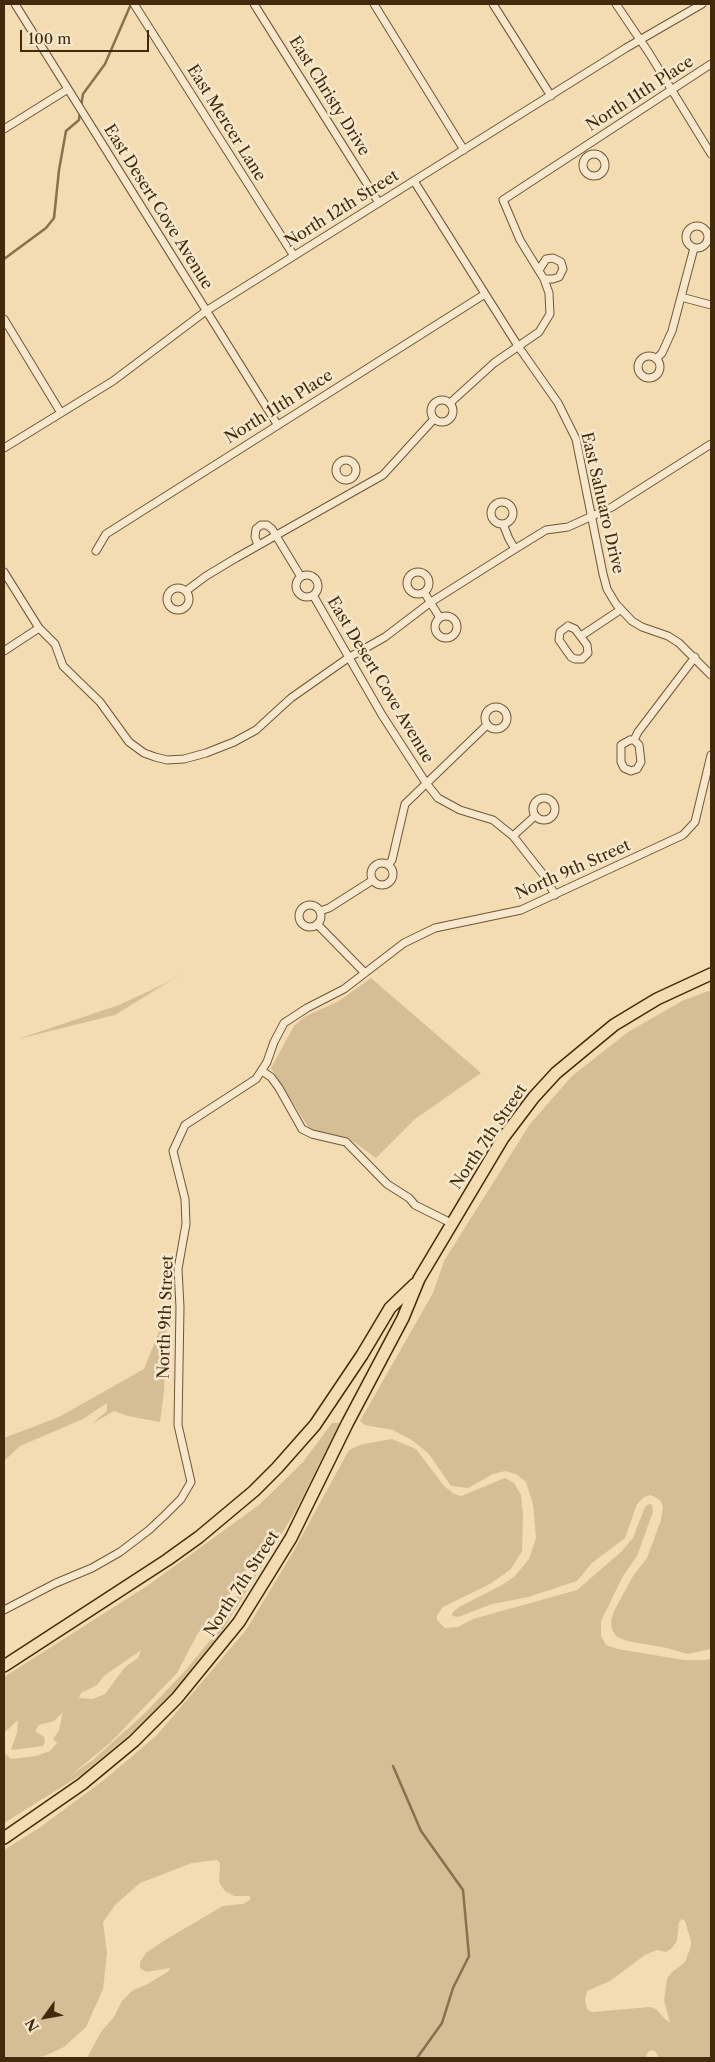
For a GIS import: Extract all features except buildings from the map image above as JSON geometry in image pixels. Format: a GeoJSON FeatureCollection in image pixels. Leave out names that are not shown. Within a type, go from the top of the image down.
{"type":"FeatureCollection","features":[{"type":"Feature","properties":{"kind":"main road","name":"North 7th Street"},"geometry":{"type":"LineString","coordinates":[[4,1838],[82,1784],[150,1726],[191,1683],[239,1622],[291,1538],[403,1318],[420,1279],[451,1223],[515,1121],[534,1097],[556,1073],[598,1037],[629,1015],[682,986],[711,974]]}},
{"type":"Feature","properties":{"kind":"main road","name":"North 7th Street"},"geometry":{"type":"LineString","coordinates":[[4,1666],[167,1560],[199,1537],[254,1491],[315,1425],[362,1355],[390,1308],[420,1279]]}},
{"type":"Feature","properties":{"kind":"main road"},"geometry":{"type":"LineString","coordinates":[[4,1831],[34,1812],[50,1807]]}},
{"type":"Feature","properties":{"kind":"street","name":"East Desert Cove Avenue"},"geometry":{"type":"LineString","coordinates":[[15,4],[277,424]]}},
{"type":"Feature","properties":{"kind":"street","name":"East Mercer Lane"},"geometry":{"type":"LineString","coordinates":[[134,4],[294,256]]}},
{"type":"Feature","properties":{"kind":"street","name":"East Christy Drive"},"geometry":{"type":"LineString","coordinates":[[254,4],[379,203]]}},
{"type":"Feature","properties":{"kind":"street"},"geometry":{"type":"LineString","coordinates":[[374,4],[464,150]]}},
{"type":"Feature","properties":{"kind":"street"},"geometry":{"type":"LineString","coordinates":[[493,4],[551,96]]}},
{"type":"Feature","properties":{"kind":"street"},"geometry":{"type":"LineString","coordinates":[[616,4],[711,154]]}},
{"type":"Feature","properties":{"kind":"street","name":"North 12th Street"},"geometry":{"type":"LineString","coordinates":[[4,448],[113,381],[206,312],[294,256],[640,40],[702,4]]}},
{"type":"Feature","properties":{"kind":"street","name":"North 11th Place"},"geometry":{"type":"LineString","coordinates":[[539,270],[520,240],[503,200],[711,64]]}},
{"type":"Feature","properties":{"kind":"street"},"geometry":{"type":"LineString","coordinates":[[4,129],[68,89]]}},
{"type":"Feature","properties":{"kind":"street","name":"North 11th Place"},"geometry":{"type":"LineString","coordinates":[[584,148],[589,155]]}},
{"type":"Feature","properties":{"kind":"street","name":"East Sahuaro Drive"},"geometry":{"type":"LineString","coordinates":[[414,181],[518,346],[558,403],[576,439],[608,589],[620,610],[642,627],[668,636],[695,657],[711,674]]}},
{"type":"Feature","properties":{"kind":"street"},"geometry":{"type":"LineString","coordinates":[[656,359],[662,353],[672,331],[694,248]]}},
{"type":"Feature","properties":{"kind":"street"},"geometry":{"type":"LineString","coordinates":[[450,403],[494,363],[539,332],[550,314],[549,293],[539,270],[546,259],[553,258],[561,262],[563,269],[559,277],[553,280],[544,279]]}},
{"type":"Feature","properties":{"kind":"street","name":"North 11th Place"},"geometry":{"type":"LineString","coordinates":[[96,551],[106,534],[485,294]]}},
{"type":"Feature","properties":{"kind":"street"},"geometry":{"type":"LineString","coordinates":[[681,297],[711,305]]}},
{"type":"Feature","properties":{"kind":"street"},"geometry":{"type":"LineString","coordinates":[[4,319],[60,413]]}},
{"type":"Feature","properties":{"kind":"street"},"geometry":{"type":"LineString","coordinates":[[434,419],[432,409],[435,403],[441,400],[450,403]]}},
{"type":"Feature","properties":{"kind":"street"},"geometry":{"type":"LineString","coordinates":[[434,419],[441,422],[450,419],[453,413],[450,403]]}},
{"type":"Feature","properties":{"kind":"street"},"geometry":{"type":"LineString","coordinates":[[186,591],[206,576],[383,475],[434,419]]}},
{"type":"Feature","properties":{"kind":"street"},"geometry":{"type":"LineString","coordinates":[[4,572],[39,628],[56,644],[63,666],[100,702],[129,742],[144,753],[155,757],[167,760],[184,759],[234,742],[256,730],[291,698],[348,658],[385,636],[431,602],[515,549],[546,530],[568,527],[620,502],[711,444]]}},
{"type":"Feature","properties":{"kind":"street"},"geometry":{"type":"LineString","coordinates":[[352,478],[360,489]]}},
{"type":"Feature","properties":{"kind":"street"},"geometry":{"type":"LineString","coordinates":[[503,524],[515,549]]}},
{"type":"Feature","properties":{"kind":"street"},"geometry":{"type":"LineString","coordinates":[[258,546],[255,535],[256,529],[261,525],[269,527],[276,535]]}},
{"type":"Feature","properties":{"kind":"street","name":"East Desert Cove Avenue"},"geometry":{"type":"LineString","coordinates":[[276,535],[301,577]]}},
{"type":"Feature","properties":{"kind":"street","name":"East Desert Cove Avenue"},"geometry":{"type":"LineString","coordinates":[[306,575],[315,578],[318,587],[313,595],[307,597],[298,592],[296,586],[301,577],[306,575]]}},
{"type":"Feature","properties":{"kind":"street"},"geometry":{"type":"LineString","coordinates":[[424,592],[440,618]]}},
{"type":"Feature","properties":{"kind":"street","name":"East Desert Cove Avenue"},"geometry":{"type":"LineString","coordinates":[[313,595],[382,715],[438,798],[460,810],[493,820],[513,836],[546,878],[554,895]]}},
{"type":"Feature","properties":{"kind":"street"},"geometry":{"type":"LineString","coordinates":[[581,636],[620,610]]}},
{"type":"Feature","properties":{"kind":"street"},"geometry":{"type":"LineString","coordinates":[[568,626],[575,628],[581,636],[588,645],[588,653],[582,659],[575,659],[560,640],[559,635],[562,628],[568,626]]}},
{"type":"Feature","properties":{"kind":"street"},"geometry":{"type":"LineString","coordinates":[[4,650],[39,628]]}},
{"type":"Feature","properties":{"kind":"street"},"geometry":{"type":"LineString","coordinates":[[634,740],[638,732],[695,657]]}},
{"type":"Feature","properties":{"kind":"street"},"geometry":{"type":"LineString","coordinates":[[388,865],[392,860],[405,804],[487,725]]}},
{"type":"Feature","properties":{"kind":"street","name":"North 9th Street"},"geometry":{"type":"LineString","coordinates":[[4,1610],[56,1583],[92,1568],[120,1552],[165,1515],[181,1499],[191,1482],[178,1425],[180,1307],[178,1269],[186,1224],[185,1199],[174,1151],[185,1125],[256,1079],[284,1023],[307,1008],[344,989],[404,942],[435,928],[521,910],[683,835],[694,822],[711,755]]}},
{"type":"Feature","properties":{"kind":"street"},"geometry":{"type":"LineString","coordinates":[[513,836],[535,816]]}},
{"type":"Feature","properties":{"kind":"street"},"geometry":{"type":"LineString","coordinates":[[381,863],[388,865],[393,870],[391,881],[382,885],[373,880],[372,872],[375,866],[381,863]]}},
{"type":"Feature","properties":{"kind":"street"},"geometry":{"type":"LineString","coordinates":[[320,911],[329,908],[373,880]]}},
{"type":"Feature","properties":{"kind":"street"},"geometry":{"type":"LineString","coordinates":[[307,905],[314,906],[320,911],[317,924],[310,927],[304,925],[299,915],[301,909],[307,905]]}},
{"type":"Feature","properties":{"kind":"street"},"geometry":{"type":"LineString","coordinates":[[317,924],[364,972]]}},
{"type":"Feature","properties":{"kind":"street"},"geometry":{"type":"LineString","coordinates":[[262,1070],[271,1077],[279,1088],[302,1129],[312,1134],[346,1142],[387,1184],[409,1198],[415,1205],[451,1223]]}},
{"type":"Feature","properties":{"kind":"shaded area"},"geometry":{"type":"Polygon","coordinates":[[[186,971],[115,1015],[18,1039],[119,1005],[164,984],[186,971]]]}},
{"type":"Feature","properties":{"kind":"shaded area"},"geometry":{"type":"Polygon","coordinates":[[[371,978],[481,1073],[415,1119],[376,1158],[350,1139],[310,1130],[271,1068],[294,1026],[304,1017],[339,1001],[371,978]]]}},
{"type":"Feature","properties":{"kind":"shaded area"},"geometry":{"type":"Polygon","coordinates":[[[711,990],[711,1649],[688,1654],[627,1641],[617,1637],[612,1630],[611,1621],[614,1611],[633,1576],[647,1558],[661,1520],[663,1507],[660,1500],[651,1495],[644,1497],[637,1504],[625,1538],[592,1563],[577,1581],[528,1597],[492,1604],[458,1617],[453,1616],[452,1613],[459,1607],[514,1577],[529,1559],[536,1538],[533,1504],[526,1482],[516,1474],[505,1471],[493,1474],[468,1488],[451,1486],[429,1454],[412,1440],[393,1430],[365,1425],[360,1421],[433,1293],[444,1261],[530,1124],[572,1076],[628,1032],[682,1001],[711,990]]]}},
{"type":"Feature","properties":{"kind":"shaded area"},"geometry":{"type":"Polygon","coordinates":[[[167,1319],[164,1391],[160,1422],[128,1416],[114,1411],[92,1424],[107,1411],[107,1403],[83,1419],[20,1446],[4,1461],[4,1438],[59,1417],[144,1369],[159,1332],[167,1319]]]}},
{"type":"Feature","properties":{"kind":"shaded area"},"geometry":{"type":"Polygon","coordinates":[[[332,1423],[340,1423],[295,1512],[222,1631],[180,1684],[141,1725],[81,1775],[4,1823],[4,1752],[11,1759],[36,1756],[50,1751],[57,1743],[53,1739],[59,1730],[63,1712],[54,1721],[39,1725],[35,1731],[44,1737],[45,1742],[43,1746],[11,1750],[17,1733],[18,1720],[4,1733],[4,1677],[147,1586],[259,1505],[303,1462],[332,1423]],[[254,1564],[248,1566],[224,1603],[198,1633],[177,1673],[111,1742],[70,1776],[93,1760],[145,1713],[184,1672],[213,1637],[233,1601],[255,1573],[257,1567],[254,1564]],[[141,1650],[104,1676],[97,1685],[81,1693],[79,1698],[93,1699],[105,1694],[125,1667],[138,1658],[141,1650]]]}},
{"type":"Feature","properties":{"kind":"shaded area"},"geometry":{"type":"Polygon","coordinates":[[[392,1439],[416,1449],[444,1486],[454,1494],[461,1496],[505,1478],[514,1483],[521,1495],[523,1515],[522,1551],[511,1569],[490,1584],[443,1607],[437,1615],[437,1620],[445,1628],[458,1627],[473,1619],[577,1590],[621,1552],[633,1538],[645,1507],[649,1504],[652,1505],[653,1512],[637,1556],[623,1576],[601,1621],[601,1636],[606,1645],[617,1649],[684,1660],[706,1660],[711,1658],[711,2058],[659,2058],[656,2052],[651,2050],[647,2053],[646,2058],[87,2058],[101,2032],[114,2017],[122,2001],[133,1990],[146,1985],[169,1971],[170,1968],[146,1972],[140,1968],[140,1962],[146,1953],[223,1906],[243,1904],[250,1900],[250,1896],[234,1896],[225,1891],[219,1882],[220,1863],[217,1860],[192,1863],[140,1883],[115,1905],[103,1922],[107,1953],[103,1989],[86,2027],[64,2047],[47,2055],[35,2058],[4,2058],[4,1850],[39,1828],[104,1780],[157,1735],[246,1630],[292,1554],[349,1450],[363,1444],[392,1439]],[[682,1919],[679,1922],[677,1941],[671,1949],[666,1952],[657,1950],[645,1955],[610,1981],[587,1991],[585,1999],[587,2009],[592,2012],[650,2007],[656,2009],[670,2022],[664,2000],[667,1979],[671,1973],[685,1962],[691,1946],[685,1921],[682,1919]]]}},
{"type":"Feature","properties":{"kind":"waterway"},"geometry":{"type":"LineString","coordinates":[[81,106],[83,94],[105,64],[131,4]]}},
{"type":"Feature","properties":{"kind":"waterway"},"geometry":{"type":"LineString","coordinates":[[4,259],[46,228],[54,218],[59,170],[66,131],[79,120],[80,111]]}},
{"type":"Feature","properties":{"kind":"waterway"},"geometry":{"type":"LineString","coordinates":[[393,1766],[421,1831],[463,1890],[469,1956],[453,1988],[442,2023],[417,2058]]}}]}
